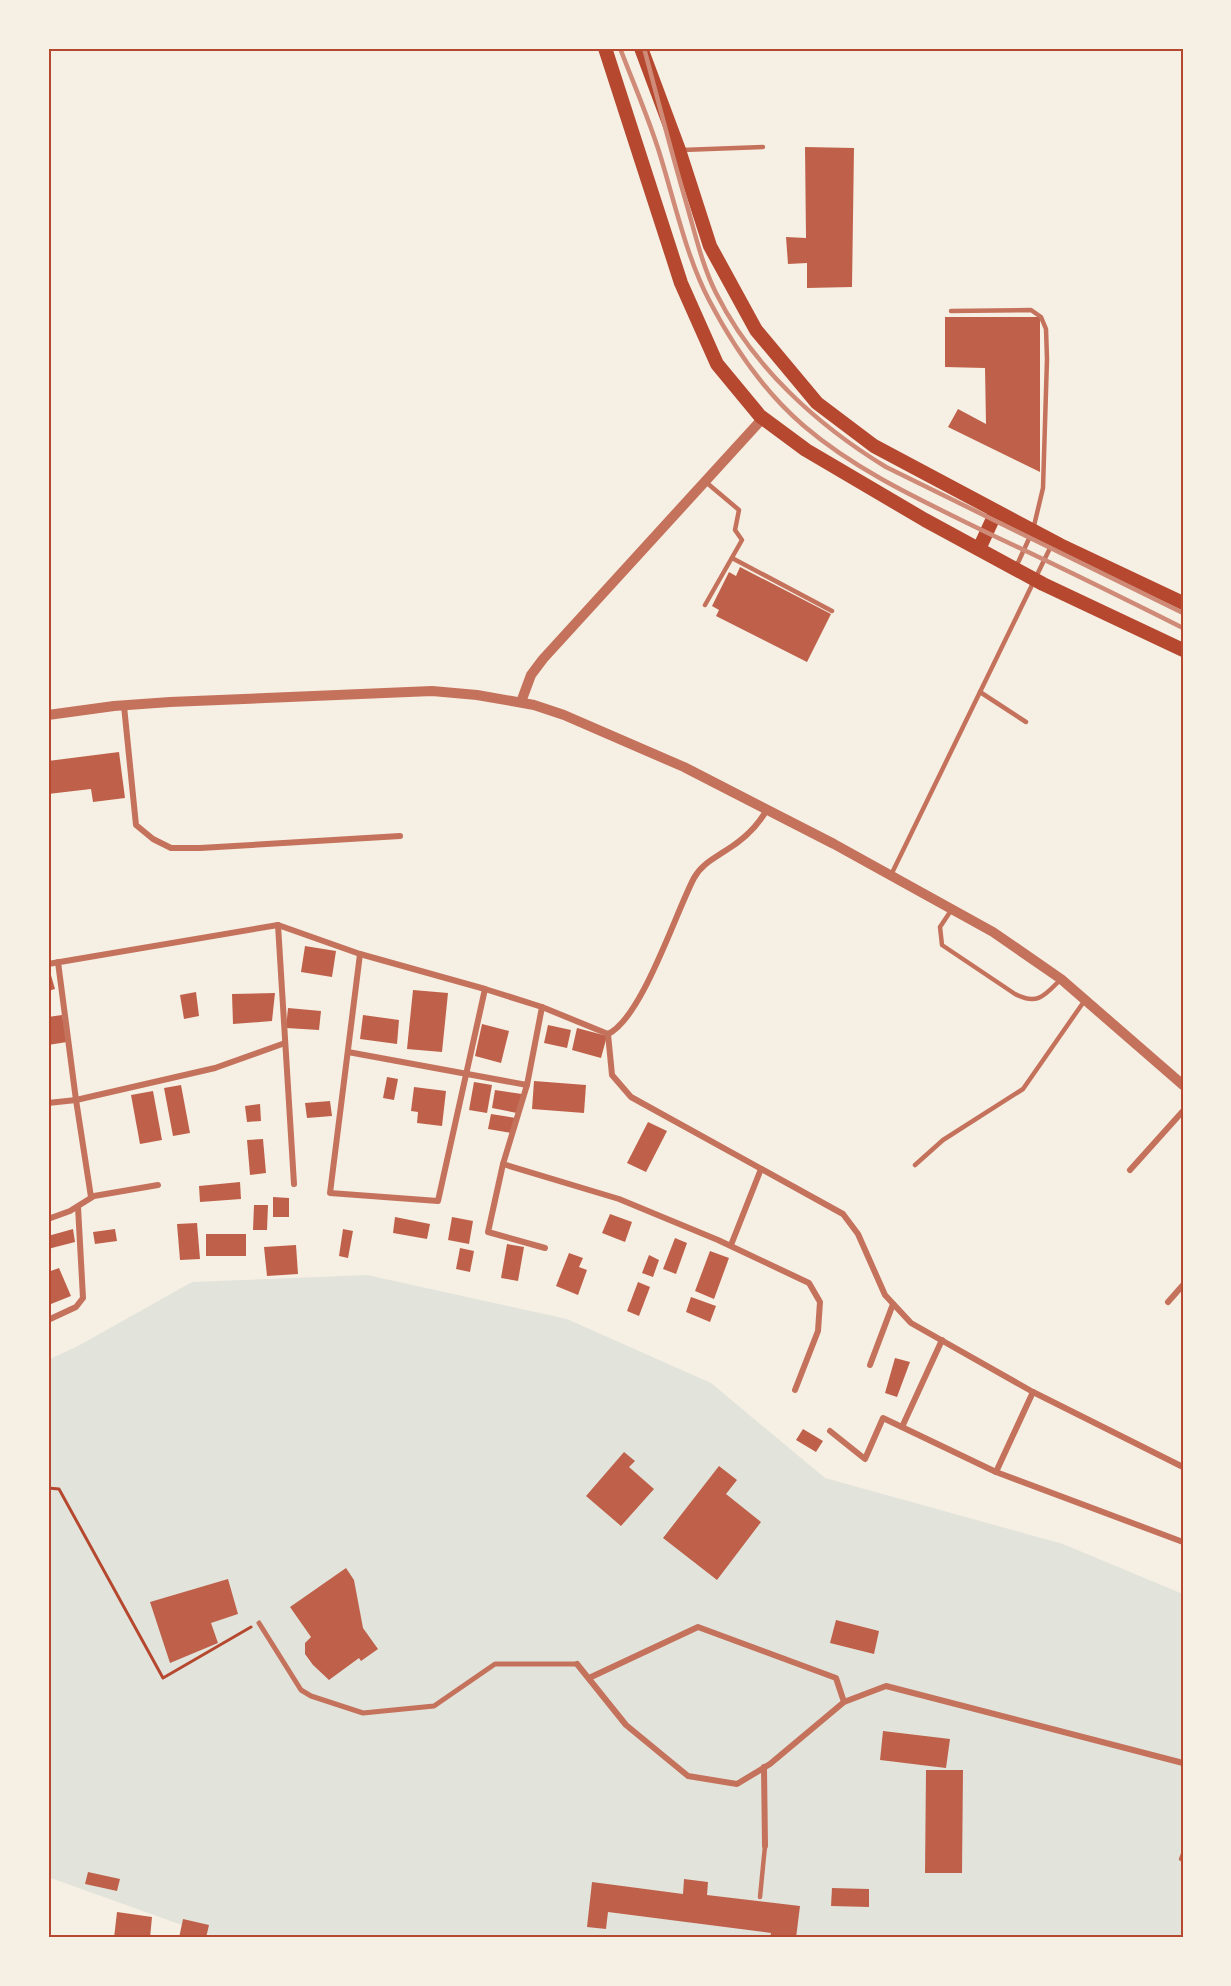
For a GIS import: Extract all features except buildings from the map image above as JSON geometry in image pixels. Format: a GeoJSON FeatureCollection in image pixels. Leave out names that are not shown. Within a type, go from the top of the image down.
{"type":"FeatureCollection","features":[{"type":"Feature","properties":{"kind":"main road"},"geometry":{"type":"LineString","coordinates":[[605,48],[681,283],[717,364],[763,418],[806,450],[924,520],[1034,579],[1183,650]]}},
{"type":"Feature","properties":{"kind":"main road"},"geometry":{"type":"LineString","coordinates":[[642,48],[679,150],[710,246],[756,330],[817,403],[874,446],[996,512],[1183,603]]}},
{"type":"Feature","properties":{"kind":"main road"},"geometry":{"type":"LineString","coordinates":[[979,549],[996,512]]}},
{"type":"Feature","properties":{"kind":"street"},"geometry":{"type":"LineString","coordinates":[[521,702],[531,675],[543,659],[763,418]]}},
{"type":"Feature","properties":{"kind":"street"},"geometry":{"type":"LineString","coordinates":[[48,715],[124,706],[432,692],[477,694],[521,702],[564,715],[684,767],[891,875],[993,932],[1061,979],[1183,1085]]}},
{"type":"Feature","properties":{"kind":"street"},"geometry":{"type":"LineString","coordinates":[[124,706],[136,825],[153,839],[171,848],[400,836]]}},
{"type":"Feature","properties":{"kind":"street"},"geometry":{"type":"LineString","coordinates":[[608,1034],[622,1025],[630,1014],[695,876],[708,862],[751,832],[762,820],[767,809]]}},
{"type":"Feature","properties":{"kind":"street"},"geometry":{"type":"LineString","coordinates":[[48,964],[278,925],[360,954],[542,1007],[608,1034]]}},
{"type":"Feature","properties":{"kind":"street"},"geometry":{"type":"LineString","coordinates":[[278,925],[294,1184]]}},
{"type":"Feature","properties":{"kind":"street"},"geometry":{"type":"LineString","coordinates":[[360,954],[330,1193],[438,1201],[485,989]]}},
{"type":"Feature","properties":{"kind":"street"},"geometry":{"type":"LineString","coordinates":[[58,962],[75,1100],[91,1197]]}},
{"type":"Feature","properties":{"kind":"street"},"geometry":{"type":"LineString","coordinates":[[542,1007],[527,1085],[503,1164],[488,1232],[545,1248]]}},
{"type":"Feature","properties":{"kind":"street"},"geometry":{"type":"LineString","coordinates":[[608,1034],[612,1075],[631,1097],[843,1214],[858,1234],[885,1295],[911,1323],[1034,1392],[1183,1467]]}},
{"type":"Feature","properties":{"kind":"street"},"geometry":{"type":"LineString","coordinates":[[48,1103],[75,1100],[215,1068],[285,1043]]}},
{"type":"Feature","properties":{"kind":"street"},"geometry":{"type":"LineString","coordinates":[[348,1053],[527,1085]]}},
{"type":"Feature","properties":{"kind":"street"},"geometry":{"type":"LineString","coordinates":[[1130,1170],[1183,1111]]}},
{"type":"Feature","properties":{"kind":"street"},"geometry":{"type":"LineString","coordinates":[[503,1164],[619,1199],[731,1245],[809,1283],[820,1302],[818,1331],[795,1390]]}},
{"type":"Feature","properties":{"kind":"street"},"geometry":{"type":"LineString","coordinates":[[731,1245],[761,1169]]}},
{"type":"Feature","properties":{"kind":"street"},"geometry":{"type":"LineString","coordinates":[[48,1218],[78,1207],[91,1197],[158,1185]]}},
{"type":"Feature","properties":{"kind":"street"},"geometry":{"type":"LineString","coordinates":[[48,1320],[76,1307],[83,1298],[78,1207]]}},
{"type":"Feature","properties":{"kind":"street"},"geometry":{"type":"LineString","coordinates":[[1168,1302],[1183,1285]]}},
{"type":"Feature","properties":{"kind":"street"},"geometry":{"type":"LineString","coordinates":[[870,1365],[893,1304]]}},
{"type":"Feature","properties":{"kind":"street"},"geometry":{"type":"LineString","coordinates":[[902,1427],[942,1340]]}},
{"type":"Feature","properties":{"kind":"street"},"geometry":{"type":"LineString","coordinates":[[996,1472],[1034,1392]]}},
{"type":"Feature","properties":{"kind":"street"},"geometry":{"type":"LineString","coordinates":[[830,1431],[865,1459],[883,1418],[996,1472],[1183,1542]]}},
{"type":"Feature","properties":{"kind":"street"},"geometry":{"type":"LineString","coordinates":[[259,1623],[301,1690],[311,1696],[363,1713],[434,1706],[495,1664],[577,1664],[626,1725],[688,1776],[737,1784],[764,1767],[844,1702],[886,1686],[1183,1763]]}},
{"type":"Feature","properties":{"kind":"street"},"geometry":{"type":"LineString","coordinates":[[589,1678],[698,1627],[836,1678],[844,1702]]}},
{"type":"Feature","properties":{"kind":"street"},"geometry":{"type":"LineString","coordinates":[[764,1767],[765,1846]]}},
{"type":"Feature","properties":{"kind":"lane"},"geometry":{"type":"LineString","coordinates":[[679,150],[763,147]]}},
{"type":"Feature","properties":{"kind":"lane"},"geometry":{"type":"LineString","coordinates":[[951,311],[1031,310],[1041,316],[1046,329],[1043,488],[1033,530],[1015,569]]}},
{"type":"Feature","properties":{"kind":"lane"},"geometry":{"type":"LineString","coordinates":[[705,481],[740,510],[735,530],[742,540],[705,606]]}},
{"type":"Feature","properties":{"kind":"lane"},"geometry":{"type":"LineString","coordinates":[[891,875],[1054,541]]}},
{"type":"Feature","properties":{"kind":"lane"},"geometry":{"type":"LineString","coordinates":[[732,558],[832,610]]}},
{"type":"Feature","properties":{"kind":"lane"},"geometry":{"type":"LineString","coordinates":[[980,692],[1026,722]]}},
{"type":"Feature","properties":{"kind":"lane"},"geometry":{"type":"LineString","coordinates":[[952,909],[940,927],[942,945],[1015,994],[1027,1000],[1035,999],[1044,996],[1061,979]]}},
{"type":"Feature","properties":{"kind":"lane"},"geometry":{"type":"LineString","coordinates":[[915,1165],[943,1140],[1023,1089],[1085,1000]]}},
{"type":"Feature","properties":{"kind":"lane"},"geometry":{"type":"LineString","coordinates":[[760,1898],[765,1846]]}},
{"type":"Feature","properties":{"kind":"path"},"geometry":{"type":"LineString","coordinates":[[48,1488],[59,1489],[163,1678],[259,1623]]}},
{"type":"Feature","properties":{"kind":"shaded area"},"geometry":{"type":"Polygon","coordinates":[[[367,1275],[567,1319],[711,1383],[825,1478],[1063,1544],[1183,1594],[1183,1938],[218,1938],[48,1877],[48,1360],[78,1346],[192,1282],[367,1275]]]}},
{"type":"Feature","properties":{"kind":"railway"},"geometry":{"type":"LineString","coordinates":[[620,48],[652,130],[701,284],[718,317],[750,368],[789,413],[825,443],[894,486],[1183,628]]}},
{"type":"Feature","properties":{"kind":"railway"},"geometry":{"type":"LineString","coordinates":[[644,48],[696,237],[711,282],[731,320],[748,346],[768,370],[812,413],[886,467],[1183,613]]}}]}
